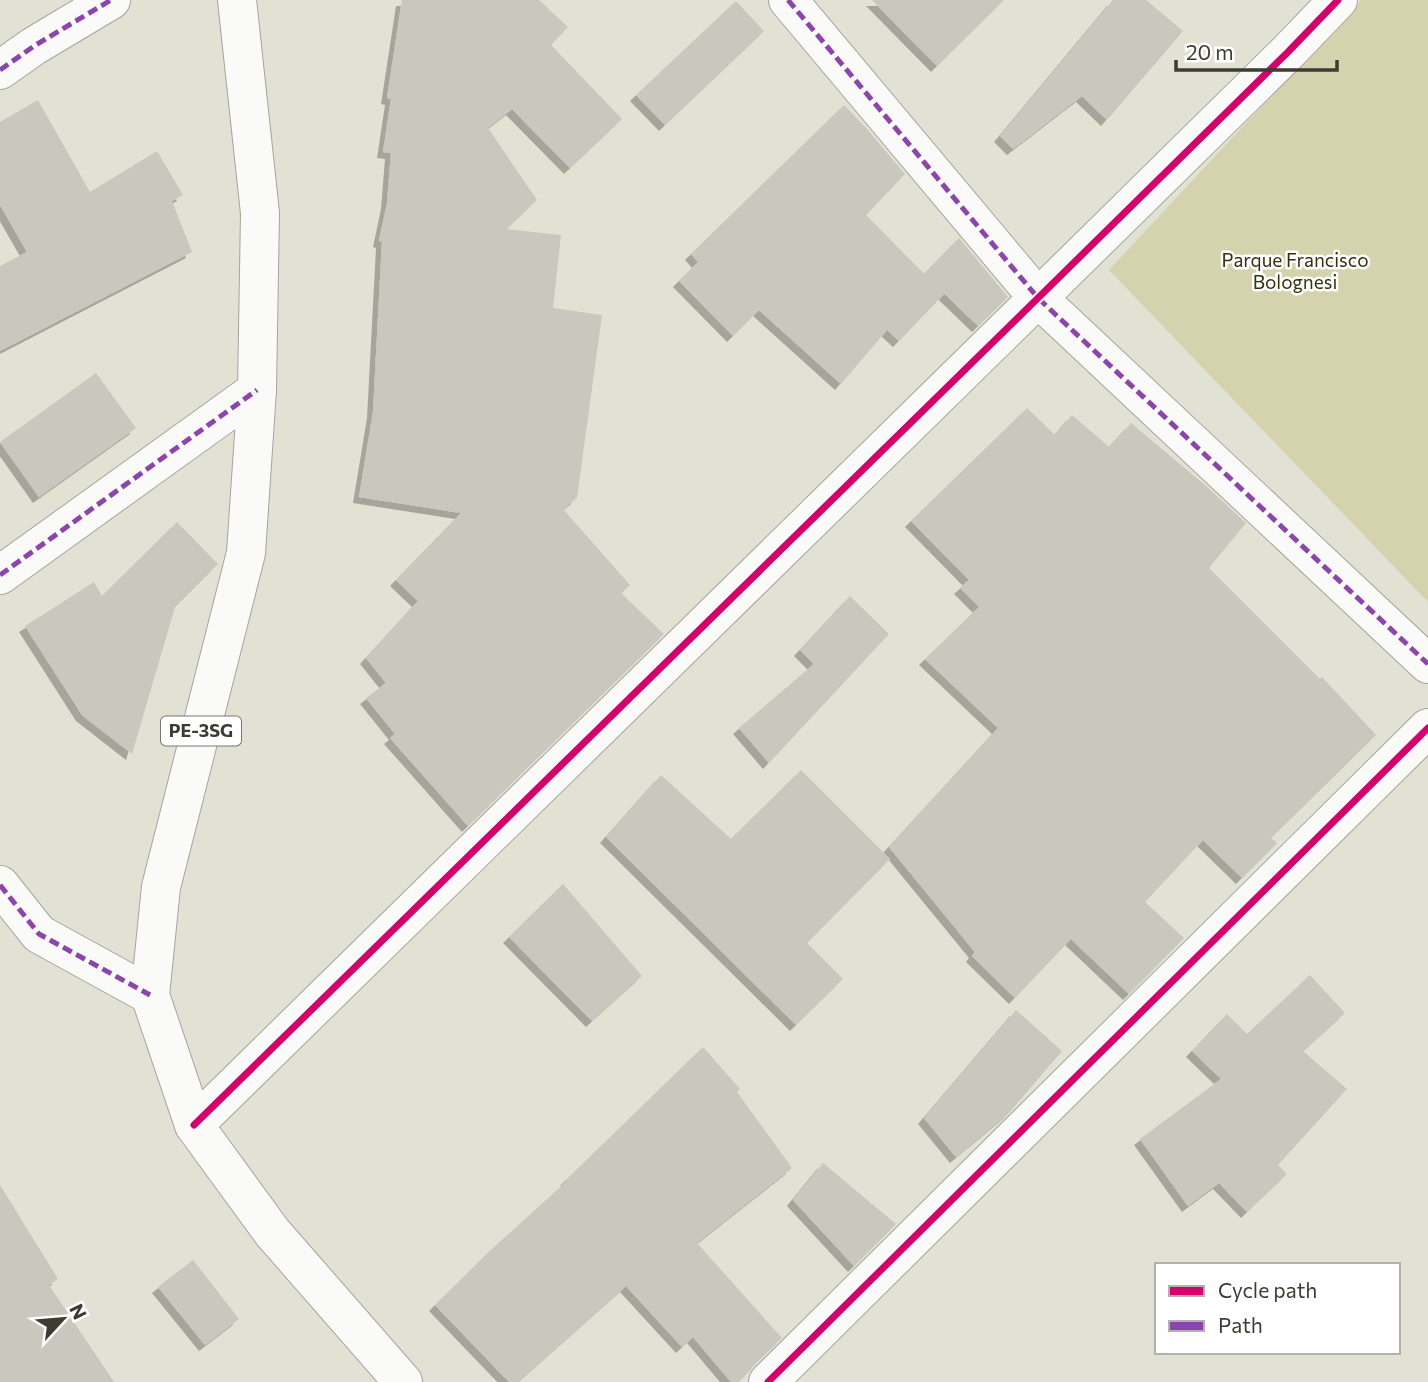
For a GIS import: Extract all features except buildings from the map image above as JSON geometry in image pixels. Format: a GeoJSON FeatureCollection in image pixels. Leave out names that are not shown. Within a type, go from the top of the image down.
{"type":"FeatureCollection","features":[{"type":"Feature","properties":{"kind":"street"},"geometry":{"type":"LineString","coordinates":[[0,70],[34,46],[111,0]]}},
{"type":"Feature","properties":{"kind":"street","name":"PE-3SG"},"geometry":{"type":"LineString","coordinates":[[237,0],[260,213],[257,390],[246,553],[161,887],[150,995],[194,1125],[272,1232],[403,1382]]}},
{"type":"Feature","properties":{"kind":"street"},"geometry":{"type":"LineString","coordinates":[[788,0],[1038,298],[1428,664]]}},
{"type":"Feature","properties":{"kind":"street"},"geometry":{"type":"LineString","coordinates":[[194,1125],[1038,298],[1338,0]]}},
{"type":"Feature","properties":{"kind":"street"},"geometry":{"type":"LineString","coordinates":[[0,575],[257,390]]}},
{"type":"Feature","properties":{"kind":"street"},"geometry":{"type":"LineString","coordinates":[[768,1382],[1428,728]]}},
{"type":"Feature","properties":{"kind":"street"},"geometry":{"type":"LineString","coordinates":[[0,885],[39,934],[150,995]]}},
{"type":"Feature","properties":{"kind":"green space","name":"Parque Francisco Bolognesi"},"geometry":{"type":"Polygon","coordinates":[[[1361,0],[1428,0],[1428,602],[1109,270],[1361,0]]]}},
{"type":"Feature","properties":{"kind":"marked path"},"geometry":{"type":"LineString","coordinates":[[0,70],[34,46],[111,0]]}},
{"type":"Feature","properties":{"kind":"marked path"},"geometry":{"type":"LineString","coordinates":[[788,0],[1038,298],[1428,664]]}},
{"type":"Feature","properties":{"kind":"marked path"},"geometry":{"type":"LineString","coordinates":[[0,575],[257,390]]}},
{"type":"Feature","properties":{"kind":"marked path"},"geometry":{"type":"LineString","coordinates":[[0,885],[39,934],[150,995]]}},
{"type":"Feature","properties":{"kind":"cycle path"},"geometry":{"type":"LineString","coordinates":[[194,1125],[1038,298],[1338,0]]}},
{"type":"Feature","properties":{"kind":"cycle path"},"geometry":{"type":"LineString","coordinates":[[768,1382],[1428,728]]}}]}
